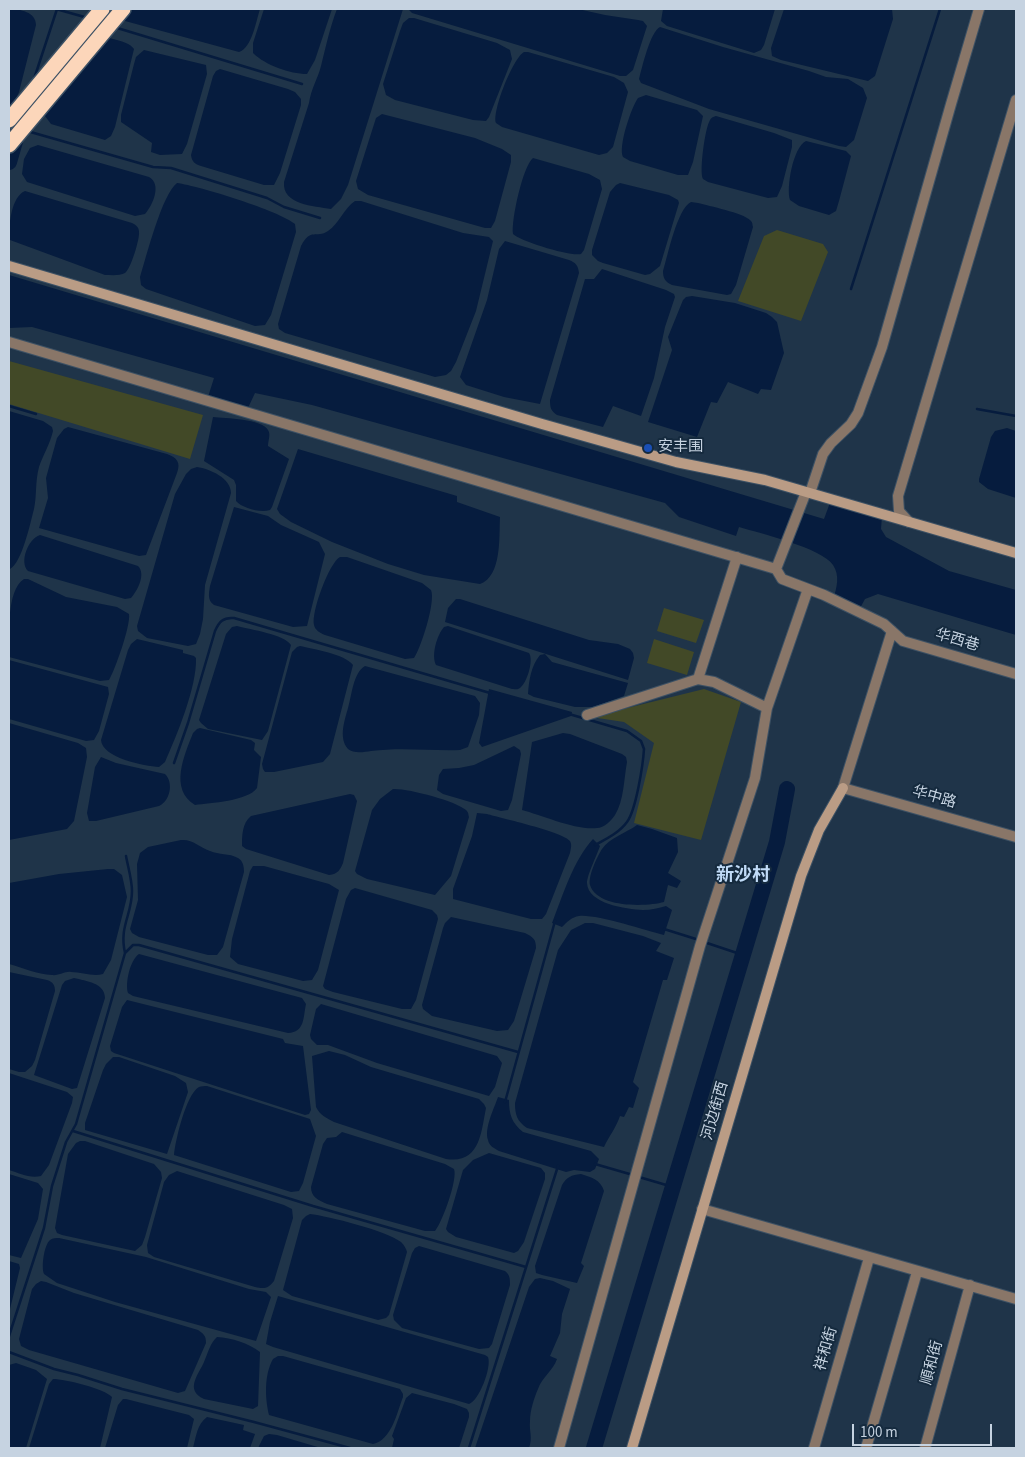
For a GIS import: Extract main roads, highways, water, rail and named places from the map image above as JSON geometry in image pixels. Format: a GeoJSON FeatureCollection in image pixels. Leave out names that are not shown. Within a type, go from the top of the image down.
{"type":"FeatureCollection","features":[{"type":"Feature","properties":{"kind":"highway"},"geometry":{"type":"LineString","coordinates":[[9,120],[102,9]]}},
{"type":"Feature","properties":{"kind":"highway"},"geometry":{"type":"LineString","coordinates":[[9,145],[123,9]]}},
{"type":"Feature","properties":{"kind":"water"},"geometry":{"type":"Polygon","coordinates":[[[9,9],[27,12],[33,17],[36,25],[19,92],[14,103],[9,107],[9,9]]]}},
{"type":"Feature","properties":{"kind":"water"},"geometry":{"type":"Polygon","coordinates":[[[100,9],[260,9],[250,40],[239,52],[125,21],[100,9]]]}},
{"type":"Feature","properties":{"kind":"water"},"geometry":{"type":"Polygon","coordinates":[[[264,9],[332,9],[315,60],[307,74],[278,68],[253,53],[253,43],[264,9]]]}},
{"type":"Feature","properties":{"kind":"water"},"geometry":{"type":"Polygon","coordinates":[[[337,9],[403,9],[348,185],[341,199],[331,209],[308,205],[294,200],[285,190],[284,182],[311,93],[320,70],[337,9]]]}},
{"type":"Feature","properties":{"kind":"water"},"geometry":{"type":"Polygon","coordinates":[[[408,9],[578,9],[643,21],[647,26],[633,70],[626,76],[620,76],[412,13],[408,9]]]}},
{"type":"Feature","properties":{"kind":"water"},"geometry":{"type":"Polygon","coordinates":[[[663,9],[775,9],[764,45],[761,50],[754,53],[667,26],[661,21],[663,9]]]}},
{"type":"Feature","properties":{"kind":"water"},"geometry":{"type":"Polygon","coordinates":[[[784,9],[892,9],[893,19],[875,76],[868,81],[781,60],[772,56],[771,48],[784,9]]]}},
{"type":"Feature","properties":{"kind":"water"},"geometry":{"type":"Polygon","coordinates":[[[409,18],[497,43],[510,50],[512,59],[486,121],[473,120],[395,100],[386,95],[383,84],[403,23],[409,18]]]}},
{"type":"Feature","properties":{"kind":"water"},"geometry":{"type":"Polygon","coordinates":[[[660,27],[826,77],[848,79],[863,88],[867,98],[854,140],[846,147],[839,146],[709,109],[641,83],[639,79],[647,51],[656,30],[660,27]]]}},
{"type":"Feature","properties":{"kind":"water"},"geometry":{"type":"Polygon","coordinates":[[[84,34],[119,40],[134,49],[115,127],[111,136],[105,140],[51,124],[45,116],[45,110],[84,34]]]}},
{"type":"Feature","properties":{"kind":"water"},"geometry":{"type":"Polygon","coordinates":[[[144,50],[206,65],[207,74],[187,144],[182,154],[160,155],[151,152],[152,143],[121,122],[121,115],[136,57],[144,50]]]}},
{"type":"Feature","properties":{"kind":"water"},"geometry":{"type":"Polygon","coordinates":[[[524,52],[614,77],[624,83],[628,92],[613,147],[607,153],[599,155],[502,127],[496,123],[497,108],[504,85],[514,64],[524,52]]]}},
{"type":"Feature","properties":{"kind":"water"},"geometry":{"type":"Polygon","coordinates":[[[220,69],[288,89],[295,92],[301,99],[301,105],[280,173],[274,185],[264,185],[201,166],[192,159],[191,155],[213,76],[220,69]]]}},
{"type":"Feature","properties":{"kind":"water"},"geometry":{"type":"Polygon","coordinates":[[[646,95],[697,110],[703,116],[693,162],[688,175],[678,175],[630,161],[623,157],[622,145],[629,118],[638,98],[646,95]]]}},
{"type":"Feature","properties":{"kind":"water"},"geometry":{"type":"Polygon","coordinates":[[[382,114],[475,138],[502,149],[511,155],[511,162],[495,221],[491,228],[485,228],[368,195],[358,189],[356,181],[376,118],[382,114]]]}},
{"type":"Feature","properties":{"kind":"water"},"geometry":{"type":"Polygon","coordinates":[[[716,116],[792,140],[782,186],[777,197],[768,198],[703,179],[702,159],[706,132],[710,120],[716,116]]]}},
{"type":"Feature","properties":{"kind":"water"},"geometry":{"type":"Polygon","coordinates":[[[806,141],[846,151],[851,156],[836,211],[829,215],[799,206],[790,200],[789,187],[794,159],[801,145],[806,141]]]}},
{"type":"Feature","properties":{"kind":"water"},"geometry":{"type":"Polygon","coordinates":[[[38,145],[149,177],[153,180],[156,189],[151,205],[145,214],[135,216],[27,182],[22,174],[24,159],[30,148],[38,145]]]}},
{"type":"Feature","properties":{"kind":"water"},"geometry":{"type":"Polygon","coordinates":[[[533,158],[589,174],[600,180],[602,189],[584,250],[581,254],[546,248],[513,234],[518,194],[525,171],[533,158]]]}},
{"type":"Feature","properties":{"kind":"water"},"geometry":{"type":"Polygon","coordinates":[[[177,183],[239,200],[295,224],[296,232],[271,315],[265,325],[255,326],[146,289],[141,285],[140,277],[155,227],[171,189],[177,183]]]}},
{"type":"Feature","properties":{"kind":"water"},"geometry":{"type":"Polygon","coordinates":[[[620,183],[669,195],[678,200],[679,203],[660,266],[650,274],[645,275],[603,263],[592,255],[610,192],[620,183]]]}},
{"type":"Feature","properties":{"kind":"water"},"geometry":{"type":"Polygon","coordinates":[[[25,191],[136,225],[139,230],[138,240],[132,260],[125,273],[121,275],[105,275],[10,240],[10,226],[14,205],[20,194],[25,191]]]}},
{"type":"Feature","properties":{"kind":"water"},"geometry":{"type":"Polygon","coordinates":[[[355,201],[361,201],[463,233],[489,237],[493,241],[476,311],[456,362],[451,371],[446,375],[435,377],[285,333],[279,329],[278,324],[301,246],[311,235],[324,233],[332,228],[355,201]]]}},
{"type":"Feature","properties":{"kind":"water"},"geometry":{"type":"Polygon","coordinates":[[[691,202],[733,212],[746,217],[752,222],[753,227],[736,285],[731,294],[727,295],[672,285],[664,278],[663,271],[677,223],[681,213],[691,202]]]}},
{"type":"Feature","properties":{"kind":"water"},"geometry":{"type":"Polygon","coordinates":[[[505,241],[569,260],[579,270],[540,404],[504,397],[466,385],[460,377],[487,300],[499,249],[505,241]]]}},
{"type":"Feature","properties":{"kind":"water"},"geometry":{"type":"Polygon","coordinates":[[[602,269],[666,290],[674,294],[675,297],[665,327],[654,378],[641,416],[613,406],[603,427],[557,415],[553,412],[550,405],[585,279],[594,279],[602,269]]]}},
{"type":"Feature","properties":{"kind":"water"},"geometry":{"type":"Polygon","coordinates":[[[9,275],[824,519],[831,500],[882,516],[881,529],[886,537],[949,571],[1016,590],[1016,635],[878,594],[865,599],[859,610],[833,599],[836,590],[837,573],[827,559],[804,547],[739,527],[736,536],[679,517],[665,503],[312,405],[255,393],[247,410],[208,397],[214,378],[32,327],[9,328],[9,275]]]}},
{"type":"Feature","properties":{"kind":"water"},"geometry":{"type":"Polygon","coordinates":[[[692,296],[735,303],[766,313],[777,322],[784,353],[771,390],[761,389],[758,394],[728,382],[717,403],[711,402],[697,437],[648,422],[672,350],[668,337],[683,300],[686,297],[692,296]]]}},
{"type":"Feature","properties":{"kind":"water"},"geometry":{"type":"Polygon","coordinates":[[[9,411],[43,421],[52,427],[53,431],[39,467],[34,509],[25,542],[18,559],[10,569],[9,411]]]}},
{"type":"Feature","properties":{"kind":"water"},"geometry":{"type":"Polygon","coordinates":[[[213,417],[259,423],[268,430],[268,446],[289,459],[270,510],[256,510],[239,504],[236,501],[236,485],[234,480],[204,461],[213,417]]]}},
{"type":"Feature","properties":{"kind":"water"},"geometry":{"type":"Polygon","coordinates":[[[68,427],[167,454],[177,461],[179,466],[177,473],[146,555],[139,556],[39,528],[48,498],[46,478],[57,438],[68,427]]]}},
{"type":"Feature","properties":{"kind":"water"},"geometry":{"type":"Polygon","coordinates":[[[1007,428],[1016,431],[1016,498],[988,489],[979,482],[991,437],[995,431],[1007,428]]]}},
{"type":"Feature","properties":{"kind":"water"},"geometry":{"type":"Polygon","coordinates":[[[298,449],[457,496],[457,502],[500,517],[498,555],[492,573],[487,580],[480,584],[424,575],[388,564],[332,542],[291,522],[280,514],[277,509],[298,449]]]}},
{"type":"Feature","properties":{"kind":"water"},"geometry":{"type":"Polygon","coordinates":[[[197,467],[219,475],[228,483],[231,493],[205,585],[200,634],[196,644],[188,646],[147,638],[138,631],[137,626],[175,494],[186,474],[191,469],[197,467]]]}},
{"type":"Feature","properties":{"kind":"water"},"geometry":{"type":"Polygon","coordinates":[[[234,507],[268,516],[281,525],[319,542],[325,554],[307,626],[293,627],[214,605],[210,601],[210,586],[234,507]]]}},
{"type":"Feature","properties":{"kind":"water"},"geometry":{"type":"Polygon","coordinates":[[[40,535],[138,566],[141,578],[136,591],[131,598],[125,599],[28,571],[24,562],[26,551],[32,541],[40,535]]]}},
{"type":"Feature","properties":{"kind":"water"},"geometry":{"type":"Polygon","coordinates":[[[340,557],[347,557],[422,583],[431,590],[432,596],[427,624],[414,658],[405,659],[325,635],[315,628],[314,619],[318,599],[331,568],[340,557]]]}},
{"type":"Feature","properties":{"kind":"water"},"geometry":{"type":"Polygon","coordinates":[[[24,579],[28,579],[66,597],[117,607],[129,614],[125,637],[109,680],[100,681],[9,657],[11,604],[18,585],[24,579]]]}},
{"type":"Feature","properties":{"kind":"water"},"geometry":{"type":"Polygon","coordinates":[[[456,599],[589,640],[618,644],[630,649],[634,658],[628,680],[445,622],[448,608],[456,599]]]}},
{"type":"Feature","properties":{"kind":"water"},"geometry":{"type":"Polygon","coordinates":[[[237,626],[275,635],[291,645],[268,731],[262,740],[208,729],[199,720],[226,634],[232,627],[237,626]]]}},
{"type":"Feature","properties":{"kind":"water"},"geometry":{"type":"Polygon","coordinates":[[[448,626],[529,653],[531,661],[523,685],[518,689],[512,689],[436,665],[434,651],[437,640],[444,627],[448,626]]]}},
{"type":"Feature","properties":{"kind":"water"},"geometry":{"type":"Polygon","coordinates":[[[137,639],[183,650],[183,653],[196,658],[190,697],[165,762],[159,767],[135,763],[116,756],[103,746],[101,740],[128,650],[137,639]]]}},
{"type":"Feature","properties":{"kind":"water"},"geometry":{"type":"Polygon","coordinates":[[[300,646],[336,655],[353,665],[330,754],[323,762],[274,772],[265,772],[262,764],[292,652],[300,646]]]}},
{"type":"Feature","properties":{"kind":"water"},"geometry":{"type":"Polygon","coordinates":[[[545,654],[552,662],[628,683],[624,696],[593,707],[575,707],[528,694],[534,664],[540,655],[545,654]]]}},
{"type":"Feature","properties":{"kind":"water"},"geometry":{"type":"Polygon","coordinates":[[[9,660],[108,687],[109,694],[99,731],[94,740],[86,741],[9,719],[9,660]]]}},
{"type":"Feature","properties":{"kind":"water"},"geometry":{"type":"Polygon","coordinates":[[[365,666],[475,696],[480,703],[479,715],[468,747],[460,750],[393,749],[359,752],[353,752],[348,749],[343,740],[344,723],[355,679],[365,666]]]}},
{"type":"Feature","properties":{"kind":"water"},"geometry":{"type":"Polygon","coordinates":[[[489,689],[572,712],[571,716],[482,747],[479,743],[489,689]]]}},
{"type":"Feature","properties":{"kind":"water"},"geometry":{"type":"Polygon","coordinates":[[[9,723],[78,743],[86,748],[87,757],[74,821],[67,829],[9,840],[9,723]]]}},
{"type":"Feature","properties":{"kind":"water"},"geometry":{"type":"Polygon","coordinates":[[[200,728],[251,740],[255,743],[254,750],[261,757],[257,788],[246,796],[228,801],[195,805],[187,798],[182,790],[181,772],[193,733],[200,728]]]}},
{"type":"Feature","properties":{"kind":"water"},"geometry":{"type":"Polygon","coordinates":[[[563,733],[570,734],[626,757],[623,789],[618,809],[607,824],[602,827],[580,827],[522,810],[532,742],[563,733]]]}},
{"type":"Feature","properties":{"kind":"water"},"geometry":{"type":"Polygon","coordinates":[[[514,746],[520,750],[521,754],[512,800],[508,810],[501,811],[443,794],[437,790],[439,775],[443,769],[474,765],[514,746]]]}},
{"type":"Feature","properties":{"kind":"water"},"geometry":{"type":"Polygon","coordinates":[[[101,757],[116,763],[165,774],[170,787],[166,800],[159,806],[89,821],[87,813],[95,767],[101,757]]]}},
{"type":"Feature","properties":{"kind":"water"},"geometry":{"type":"Polygon","coordinates":[[[393,789],[442,799],[461,806],[468,813],[469,817],[451,876],[435,895],[367,879],[355,871],[372,810],[380,799],[393,789]]]}},
{"type":"Feature","properties":{"kind":"water"},"geometry":{"type":"Polygon","coordinates":[[[350,794],[354,795],[357,801],[343,863],[340,870],[335,874],[329,875],[246,849],[242,846],[244,826],[251,816],[350,794]]]}},
{"type":"Feature","properties":{"kind":"water"},"geometry":{"type":"Polygon","coordinates":[[[477,813],[544,830],[565,837],[570,841],[570,853],[546,914],[542,919],[531,919],[453,899],[453,889],[472,836],[477,813]]]}},
{"type":"Feature","properties":{"kind":"water"},"geometry":{"type":"Polygon","coordinates":[[[637,825],[677,838],[678,852],[668,873],[681,881],[677,888],[668,885],[664,902],[635,905],[612,902],[594,893],[590,885],[595,862],[605,845],[637,825]]]}},
{"type":"Feature","properties":{"kind":"water"},"geometry":{"type":"Polygon","coordinates":[[[593,839],[600,846],[587,879],[589,890],[601,901],[618,907],[643,910],[666,906],[672,910],[664,935],[587,916],[574,917],[562,927],[552,923],[574,868],[593,839]]]}},
{"type":"Feature","properties":{"kind":"water"},"geometry":{"type":"Polygon","coordinates":[[[181,840],[193,842],[213,852],[235,856],[243,864],[244,872],[223,947],[217,955],[208,955],[139,937],[132,933],[130,929],[138,900],[137,864],[140,853],[148,847],[181,840]]]}},
{"type":"Feature","properties":{"kind":"water"},"geometry":{"type":"Polygon","coordinates":[[[253,866],[264,866],[329,884],[339,890],[318,970],[312,980],[303,981],[238,964],[230,957],[232,939],[250,871],[253,866]]]}},
{"type":"Feature","properties":{"kind":"water"},"geometry":{"type":"Polygon","coordinates":[[[114,869],[122,875],[127,897],[111,960],[103,974],[69,972],[52,975],[9,964],[9,883],[59,874],[114,869]]]}},
{"type":"Feature","properties":{"kind":"water"},"geometry":{"type":"Polygon","coordinates":[[[355,888],[432,910],[437,915],[438,919],[416,1000],[411,1009],[402,1009],[333,992],[325,989],[323,986],[346,899],[351,890],[355,888]]]}},
{"type":"Feature","properties":{"kind":"water"},"geometry":{"type":"Polygon","coordinates":[[[451,917],[525,933],[535,940],[536,948],[514,1021],[508,1030],[497,1031],[432,1016],[423,1009],[422,1005],[443,928],[451,917]]]}},
{"type":"Feature","properties":{"kind":"water"},"geometry":{"type":"Polygon","coordinates":[[[585,923],[593,923],[643,936],[661,943],[656,951],[674,958],[667,980],[663,980],[633,1082],[639,1088],[633,1108],[629,1107],[624,1117],[620,1116],[604,1147],[527,1128],[519,1120],[515,1107],[558,950],[571,930],[585,923]]]}},
{"type":"Feature","properties":{"kind":"water"},"geometry":{"type":"Polygon","coordinates":[[[139,954],[302,998],[306,1004],[302,1023],[298,1030],[288,1033],[133,996],[128,993],[128,978],[133,961],[139,954]]]}},
{"type":"Feature","properties":{"kind":"water"},"geometry":{"type":"Polygon","coordinates":[[[9,972],[47,980],[54,985],[55,989],[35,1060],[32,1066],[25,1072],[9,1069],[9,972]]]}},
{"type":"Feature","properties":{"kind":"water"},"geometry":{"type":"Polygon","coordinates":[[[74,978],[98,986],[102,989],[105,998],[77,1088],[72,1089],[34,1075],[62,985],[65,981],[74,978]]]}},
{"type":"Feature","properties":{"kind":"water"},"geometry":{"type":"Polygon","coordinates":[[[127,1000],[283,1039],[285,1043],[303,1046],[311,1110],[309,1114],[305,1115],[114,1053],[111,1051],[110,1046],[122,1007],[127,1000]]]}},
{"type":"Feature","properties":{"kind":"water"},"geometry":{"type":"Polygon","coordinates":[[[321,1004],[497,1056],[502,1063],[495,1087],[489,1096],[377,1063],[328,1045],[317,1045],[310,1035],[316,1009],[321,1004]]]}},
{"type":"Feature","properties":{"kind":"water"},"geometry":{"type":"Polygon","coordinates":[[[329,1051],[345,1055],[371,1067],[479,1099],[486,1108],[477,1145],[466,1157],[446,1159],[334,1122],[324,1116],[316,1107],[312,1056],[329,1051]]]}},
{"type":"Feature","properties":{"kind":"water"},"geometry":{"type":"Polygon","coordinates":[[[113,1057],[119,1057],[175,1076],[186,1083],[188,1092],[167,1154],[85,1130],[85,1123],[103,1070],[113,1057]]]}},
{"type":"Feature","properties":{"kind":"water"},"geometry":{"type":"Polygon","coordinates":[[[9,1073],[67,1092],[73,1097],[49,1165],[41,1176],[29,1176],[9,1170],[9,1073]]]}},
{"type":"Feature","properties":{"kind":"water"},"geometry":{"type":"Polygon","coordinates":[[[207,1086],[310,1119],[316,1136],[299,1191],[291,1192],[174,1155],[179,1130],[190,1099],[194,1091],[199,1087],[207,1086]]]}},
{"type":"Feature","properties":{"kind":"water"},"geometry":{"type":"Polygon","coordinates":[[[498,1097],[509,1100],[512,1118],[523,1132],[591,1151],[599,1159],[595,1169],[590,1172],[574,1170],[566,1172],[499,1151],[492,1147],[487,1130],[498,1097]]]}},
{"type":"Feature","properties":{"kind":"water"},"geometry":{"type":"Polygon","coordinates":[[[342,1132],[445,1164],[454,1169],[454,1182],[449,1201],[435,1231],[425,1231],[327,1204],[314,1196],[311,1187],[323,1144],[327,1138],[336,1137],[342,1132]]]}},
{"type":"Feature","properties":{"kind":"water"},"geometry":{"type":"Polygon","coordinates":[[[80,1141],[154,1164],[161,1172],[162,1178],[145,1237],[142,1245],[135,1251],[57,1233],[55,1228],[68,1154],[76,1143],[80,1141]]]}},
{"type":"Feature","properties":{"kind":"water"},"geometry":{"type":"Polygon","coordinates":[[[489,1153],[541,1168],[545,1173],[545,1179],[524,1242],[518,1251],[514,1253],[456,1237],[446,1229],[463,1170],[473,1160],[489,1153]]]}},
{"type":"Feature","properties":{"kind":"water"},"geometry":{"type":"Polygon","coordinates":[[[177,1171],[292,1209],[293,1218],[274,1281],[270,1286],[263,1288],[255,1287],[154,1257],[148,1253],[147,1245],[164,1182],[169,1175],[177,1171]]]}},
{"type":"Feature","properties":{"kind":"water"},"geometry":{"type":"Polygon","coordinates":[[[9,1174],[38,1183],[43,1189],[38,1219],[21,1258],[9,1255],[9,1174]]]}},
{"type":"Feature","properties":{"kind":"water"},"geometry":{"type":"Polygon","coordinates":[[[581,1174],[598,1182],[604,1191],[581,1263],[584,1266],[577,1283],[536,1273],[535,1266],[562,1185],[570,1177],[581,1174]]]}},
{"type":"Feature","properties":{"kind":"water"},"geometry":{"type":"Polygon","coordinates":[[[310,1214],[371,1229],[394,1238],[404,1245],[407,1252],[389,1315],[386,1318],[378,1320],[292,1296],[283,1290],[302,1220],[310,1214]]]}},
{"type":"Feature","properties":{"kind":"water"},"geometry":{"type":"Polygon","coordinates":[[[59,1238],[146,1257],[249,1289],[266,1292],[271,1297],[256,1341],[115,1302],[57,1283],[44,1274],[43,1261],[50,1240],[59,1238]]]}},
{"type":"Feature","properties":{"kind":"water"},"geometry":{"type":"Polygon","coordinates":[[[419,1246],[505,1271],[508,1274],[510,1285],[492,1344],[489,1348],[479,1349],[402,1328],[394,1320],[393,1315],[412,1253],[419,1246]]]}},
{"type":"Feature","properties":{"kind":"water"},"geometry":{"type":"Polygon","coordinates":[[[9,1261],[19,1264],[20,1268],[9,1313],[9,1261]]]}},
{"type":"Feature","properties":{"kind":"water"},"geometry":{"type":"Polygon","coordinates":[[[540,1278],[553,1281],[570,1289],[562,1314],[560,1333],[550,1356],[557,1359],[540,1385],[532,1405],[530,1417],[531,1441],[529,1448],[475,1448],[529,1287],[535,1279],[540,1278]]]}},
{"type":"Feature","properties":{"kind":"water"},"geometry":{"type":"Polygon","coordinates":[[[41,1281],[74,1293],[200,1331],[205,1337],[206,1343],[185,1391],[178,1393],[29,1350],[21,1346],[19,1339],[32,1289],[41,1281]]]}},
{"type":"Feature","properties":{"kind":"water"},"geometry":{"type":"Polygon","coordinates":[[[278,1296],[485,1355],[488,1357],[489,1362],[484,1383],[477,1397],[469,1404],[273,1347],[266,1344],[278,1296]]]}},
{"type":"Feature","properties":{"kind":"water"},"geometry":{"type":"Polygon","coordinates":[[[217,1337],[240,1342],[260,1352],[258,1406],[253,1409],[204,1399],[195,1391],[194,1387],[197,1377],[211,1345],[217,1337]]]}},
{"type":"Feature","properties":{"kind":"water"},"geometry":{"type":"Polygon","coordinates":[[[278,1356],[400,1389],[403,1397],[393,1425],[385,1437],[373,1444],[269,1415],[266,1394],[268,1372],[273,1359],[278,1356]]]}},
{"type":"Feature","properties":{"kind":"water"},"geometry":{"type":"Polygon","coordinates":[[[16,1363],[36,1370],[47,1379],[26,1448],[9,1448],[9,1365],[16,1363]]]}},
{"type":"Feature","properties":{"kind":"water"},"geometry":{"type":"Polygon","coordinates":[[[53,1379],[84,1385],[102,1391],[112,1397],[100,1448],[29,1448],[49,1384],[53,1379]]]}},
{"type":"Feature","properties":{"kind":"water"},"geometry":{"type":"Polygon","coordinates":[[[412,1393],[467,1409],[469,1417],[459,1448],[392,1448],[394,1439],[392,1436],[406,1398],[412,1393]]]}},
{"type":"Feature","properties":{"kind":"water"},"geometry":{"type":"Polygon","coordinates":[[[123,1399],[189,1415],[194,1419],[187,1448],[105,1448],[118,1405],[123,1399]]]}},
{"type":"Feature","properties":{"kind":"water"},"geometry":{"type":"Polygon","coordinates":[[[207,1417],[244,1425],[243,1430],[255,1434],[250,1448],[193,1448],[199,1427],[207,1417]]]}},
{"type":"Feature","properties":{"kind":"water"},"geometry":{"type":"Polygon","coordinates":[[[269,1434],[321,1448],[258,1448],[264,1436],[269,1434]]]}},
{"type":"Feature","properties":{"kind":"waterway"},"geometry":{"type":"LineString","coordinates":[[56,9],[88,18]]}},
{"type":"Feature","properties":{"kind":"waterway"},"geometry":{"type":"LineString","coordinates":[[34,79],[57,9]]}},
{"type":"Feature","properties":{"kind":"waterway"},"geometry":{"type":"LineString","coordinates":[[851,289],[940,9]]}},
{"type":"Feature","properties":{"kind":"waterway"},"geometry":{"type":"LineString","coordinates":[[114,27],[302,84]]}},
{"type":"Feature","properties":{"kind":"waterway"},"geometry":{"type":"LineString","coordinates":[[9,162],[18,131]]}},
{"type":"Feature","properties":{"kind":"waterway"},"geometry":{"type":"LineString","coordinates":[[27,131],[153,167],[171,168],[267,198],[284,207],[320,218]]}},
{"type":"Feature","properties":{"kind":"waterway"},"geometry":{"type":"LineString","coordinates":[[9,406],[36,414]]}},
{"type":"Feature","properties":{"kind":"waterway"},"geometry":{"type":"LineString","coordinates":[[977,409],[1016,416]]}},
{"type":"Feature","properties":{"kind":"waterway"},"geometry":{"type":"LineString","coordinates":[[174,763],[188,723],[215,631],[220,623],[227,618],[234,618],[490,693]]}},
{"type":"Feature","properties":{"kind":"waterway"},"geometry":{"type":"LineString","coordinates":[[569,714],[627,731],[641,741],[644,749],[638,787],[633,808],[627,822],[612,835],[595,845]]}},
{"type":"Feature","properties":{"kind":"waterway"},"geometry":{"type":"LineString","coordinates":[[594,1448],[777,842],[787,789]]}},
{"type":"Feature","properties":{"kind":"waterway"},"geometry":{"type":"LineString","coordinates":[[125,953],[124,935],[132,891],[126,856]]}},
{"type":"Feature","properties":{"kind":"waterway"},"geometry":{"type":"LineString","coordinates":[[505,1102],[555,921]]}},
{"type":"Feature","properties":{"kind":"waterway"},"geometry":{"type":"LineString","coordinates":[[664,929],[699,940]]}},
{"type":"Feature","properties":{"kind":"waterway"},"geometry":{"type":"LineString","coordinates":[[704,942],[743,955]]}},
{"type":"Feature","properties":{"kind":"waterway"},"geometry":{"type":"LineString","coordinates":[[9,1336],[44,1228],[52,1186],[66,1142],[76,1124],[125,953],[133,945],[139,945],[518,1052]]}},
{"type":"Feature","properties":{"kind":"waterway"},"geometry":{"type":"LineString","coordinates":[[73,1131],[313,1206],[526,1267]]}},
{"type":"Feature","properties":{"kind":"waterway"},"geometry":{"type":"LineString","coordinates":[[595,1164],[633,1175]]}},
{"type":"Feature","properties":{"kind":"waterway"},"geometry":{"type":"LineString","coordinates":[[469,1448],[558,1166]]}},
{"type":"Feature","properties":{"kind":"waterway"},"geometry":{"type":"LineString","coordinates":[[639,1177],[673,1187]]}},
{"type":"Feature","properties":{"kind":"waterway"},"geometry":{"type":"LineString","coordinates":[[9,1352],[54,1369],[122,1389],[350,1448]]}},
{"type":"Feature","properties":{"kind":"place","name":"安丰围"},"geometry":{"type":"Point","coordinates":[648,448]}},
{"type":"Feature","properties":{"kind":"district","name":"新沙村"},"geometry":{"type":"Point","coordinates":[743,876]}}]}
